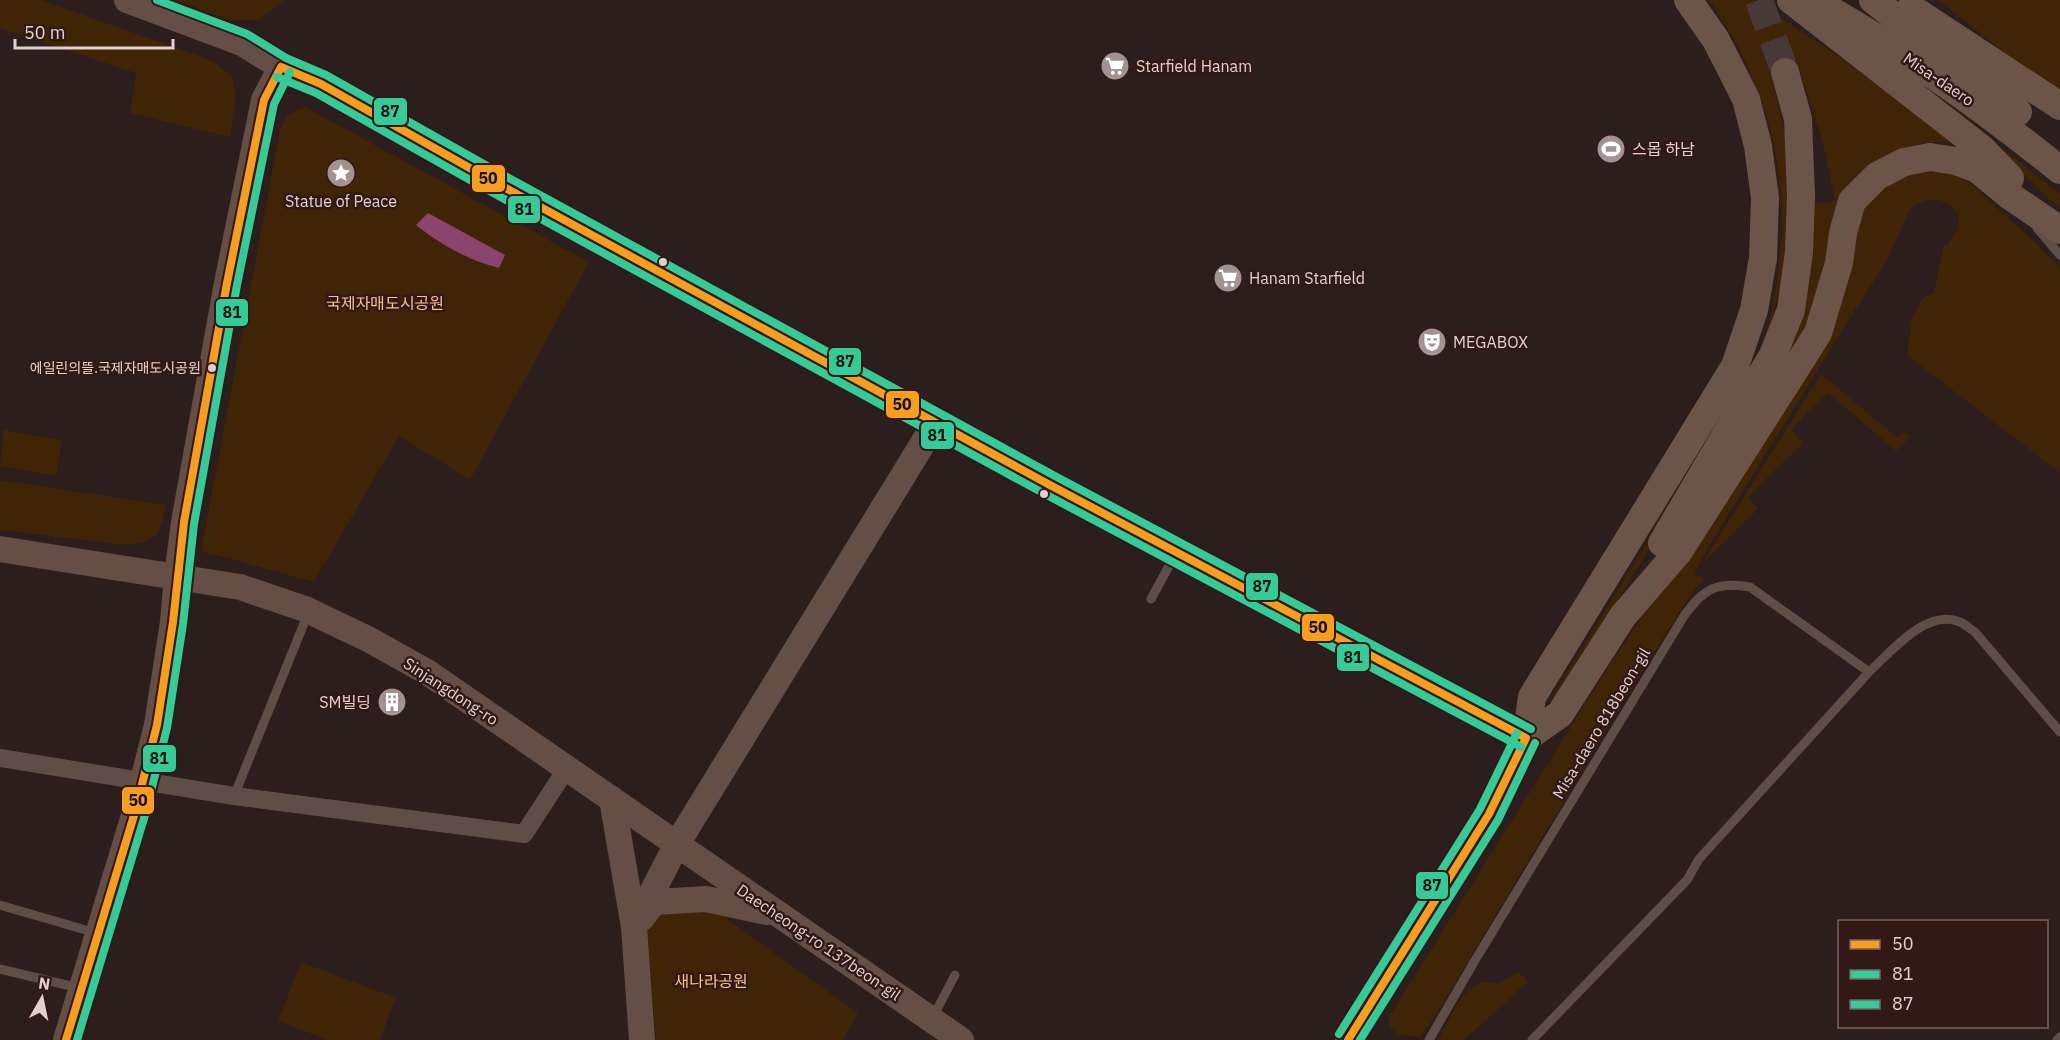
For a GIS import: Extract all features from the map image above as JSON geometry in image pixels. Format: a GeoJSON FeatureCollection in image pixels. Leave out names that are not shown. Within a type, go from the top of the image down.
{"type":"FeatureCollection","features":[{"type":"Feature","properties":{"kind":"main road"},"geometry":{"type":"LineString","coordinates":[[127,0],[242,43],[281,67],[321,84],[491,180],[1176,553],[1526,738]]}},
{"type":"Feature","properties":{"kind":"main road"},"geometry":{"type":"LineString","coordinates":[[1357,1037],[1489,813],[1526,738],[1532,697],[1735,366],[1754,310],[1763,258],[1765,198],[1758,146],[1746,99],[1716,40],[1688,0]]}},
{"type":"Feature","properties":{"kind":"main road"},"geometry":{"type":"LineString","coordinates":[[1791,0],[1982,148],[2060,230]]}},
{"type":"Feature","properties":{"kind":"main road","name":"Misa-daero"},"geometry":{"type":"LineString","coordinates":[[1811,0],[1869,32],[1989,113],[2060,170]]}},
{"type":"Feature","properties":{"kind":"main road","name":"Misa-daero"},"geometry":{"type":"LineString","coordinates":[[1873,0],[2060,145]]}},
{"type":"Feature","properties":{"kind":"main road"},"geometry":{"type":"LineString","coordinates":[[1900,0],[2060,106]]}},
{"type":"Feature","properties":{"kind":"main road"},"geometry":{"type":"LineString","coordinates":[[66,1040],[99,934],[158,725],[186,510],[225,294],[264,100],[281,67]]}},
{"type":"Feature","properties":{"kind":"main road"},"geometry":{"type":"LineString","coordinates":[[1526,738],[1560,714],[1623,616],[1662,544],[1773,355],[1791,310],[1799,252],[1801,196],[1798,119],[1785,72]]}},
{"type":"Feature","properties":{"kind":"main road"},"geometry":{"type":"LineString","coordinates":[[1623,616],[1679,551],[1818,333],[1837,271],[1843,233],[1852,201],[1877,176],[1904,162],[1930,157],[1956,161],[1977,169],[2010,196],[2060,230]]}},
{"type":"Feature","properties":{"kind":"main road"},"geometry":{"type":"LineString","coordinates":[[634,927],[677,844],[936,422]]}},
{"type":"Feature","properties":{"kind":"main road","name":"Sinjangdong-ro"},"geometry":{"type":"LineString","coordinates":[[0,549],[240,587],[309,611],[368,639],[428,672],[677,844]]}},
{"type":"Feature","properties":{"kind":"main road"},"geometry":{"type":"LineString","coordinates":[[612,799],[634,927],[642,1040]]}},
{"type":"Feature","properties":{"kind":"main road","name":"Daecheong-ro 137beon-gil"},"geometry":{"type":"LineString","coordinates":[[677,844],[961,1040]]}},
{"type":"Feature","properties":{"kind":"main road"},"geometry":{"type":"LineString","coordinates":[[634,927],[654,903],[706,899],[781,915]]}},
{"type":"Feature","properties":{"kind":"street"},"geometry":{"type":"LineString","coordinates":[[0,758],[234,795],[524,834],[567,768]]}},
{"type":"Feature","properties":{"kind":"lane"},"geometry":{"type":"LineString","coordinates":[[2010,196],[2060,255]]}},
{"type":"Feature","properties":{"kind":"lane"},"geometry":{"type":"LineString","coordinates":[[1151,598],[1176,553]]}},
{"type":"Feature","properties":{"kind":"lane","name":"Misa-daero 818beon-gil"},"geometry":{"type":"LineString","coordinates":[[1429,1040],[1474,962],[1697,597],[1715,587],[1733,584],[1750,587],[1869,672]]}},
{"type":"Feature","properties":{"kind":"lane"},"geometry":{"type":"LineString","coordinates":[[234,795],[309,611]]}},
{"type":"Feature","properties":{"kind":"lane"},"geometry":{"type":"LineString","coordinates":[[1532,1040],[1686,880],[1699,859],[1869,672],[1917,628],[1939,619],[1959,621],[1975,632],[2060,732]]}},
{"type":"Feature","properties":{"kind":"lane"},"geometry":{"type":"LineString","coordinates":[[0,905],[99,934]]}},
{"type":"Feature","properties":{"kind":"lane"},"geometry":{"type":"LineString","coordinates":[[0,969],[82,988]]}},
{"type":"Feature","properties":{"kind":"lane"},"geometry":{"type":"LineString","coordinates":[[932,1019],[956,975]]}},
{"type":"Feature","properties":{"kind":"green space"},"geometry":{"type":"Polygon","coordinates":[[[0,0],[41,0],[213,61],[232,77],[236,94],[230,137],[130,113],[136,73],[0,28],[0,0]]]}},
{"type":"Feature","properties":{"kind":"green space"},"geometry":{"type":"Polygon","coordinates":[[[174,0],[284,0],[259,20],[231,20],[174,0]]]}},
{"type":"Feature","properties":{"kind":"green space"},"geometry":{"type":"Polygon","coordinates":[[[1709,0],[1753,0],[1822,45],[1928,120],[1952,141],[1921,143],[1890,153],[1811,318],[1781,369],[1812,204],[1835,201],[1823,143],[1799,68],[1771,76],[1785,134],[1790,210],[1779,292],[1765,339],[1775,293],[1781,248],[1782,205],[1778,163],[1768,122],[1754,81],[1734,40],[1709,0]]]}},
{"type":"Feature","properties":{"kind":"green space"},"geometry":{"type":"Polygon","coordinates":[[[1939,0],[2060,0],[2060,92],[2016,62],[1939,0]]]}},
{"type":"Feature","properties":{"kind":"green space","name":"국제자매도시공원"},"geometry":{"type":"Polygon","coordinates":[[[305,107],[589,262],[470,480],[399,436],[314,582],[201,551],[280,130],[288,114],[305,107]]]}},
{"type":"Feature","properties":{"kind":"green space"},"geometry":{"type":"Polygon","coordinates":[[[1998,147],[2060,194],[2060,209],[2010,162],[1998,147]]]}},
{"type":"Feature","properties":{"kind":"green space"},"geometry":{"type":"Polygon","coordinates":[[[1903,170],[1955,170],[2036,243],[2060,268],[2060,473],[1907,355],[1912,317],[1922,299],[1934,292],[1944,245],[1947,246],[1957,229],[1959,216],[1948,204],[1941,201],[1920,203],[1908,213],[1887,261],[1709,546],[1694,574],[1704,578],[1689,597],[1631,689],[1434,1018],[1420,1037],[1399,1035],[1389,1026],[1389,1017],[1607,669],[1644,614],[1690,554],[1856,229],[1867,200],[1903,170]]]}},
{"type":"Feature","properties":{"kind":"green space"},"geometry":{"type":"Polygon","coordinates":[[[1821,374],[1898,438],[1904,431],[1910,437],[1896,451],[1828,393],[1791,429],[1803,443],[1748,497],[1758,509],[1701,565],[1821,374]]]}},
{"type":"Feature","properties":{"kind":"green space"},"geometry":{"type":"Polygon","coordinates":[[[4,430],[62,440],[56,476],[0,466],[4,430]]]}},
{"type":"Feature","properties":{"kind":"green space"},"geometry":{"type":"Polygon","coordinates":[[[0,480],[166,505],[162,524],[156,535],[145,541],[127,545],[0,530],[0,480]]]}},
{"type":"Feature","properties":{"kind":"green space"},"geometry":{"type":"Polygon","coordinates":[[[1658,525],[1662,528],[1556,698],[1553,696],[1658,525]]]}},
{"type":"Feature","properties":{"kind":"green space","name":"새나라공원"},"geometry":{"type":"Polygon","coordinates":[[[692,894],[858,1013],[843,1040],[656,1040],[647,931],[648,915],[692,894]]]}},
{"type":"Feature","properties":{"kind":"green space"},"geometry":{"type":"Polygon","coordinates":[[[301,962],[396,998],[380,1040],[328,1040],[278,1021],[301,962]]]}},
{"type":"Feature","properties":{"kind":"green space"},"geometry":{"type":"Polygon","coordinates":[[[1519,972],[1528,982],[1464,1040],[1438,1040],[1456,1006],[1469,990],[1484,982],[1498,984],[1519,972]]]}},
{"type":"Feature","properties":{"kind":"shaded area"},"geometry":{"type":"Polygon","coordinates":[[[428,213],[505,255],[499,268],[455,251],[416,225],[428,213]]]}},
{"type":"Feature","properties":{"kind":"tunnel"},"geometry":{"type":"LineString","coordinates":[[1759,0],[1785,72]]}},
{"type":"Feature","properties":{"kind":"transit line","name":"87"},"geometry":{"type":"LineString","coordinates":[[157,0],[247,34],[286,58],[326,75],[496,171],[1053,475],[1531,729]]}},
{"type":"Feature","properties":{"kind":"transit line","name":"50"},"geometry":{"type":"LineString","coordinates":[[281,67],[321,84],[491,180],[1048,484],[1526,738]]}},
{"type":"Feature","properties":{"kind":"transit line","name":"50"},"geometry":{"type":"LineString","coordinates":[[66,1040],[135,812],[157,725],[173,622],[184,522],[227,283],[264,100],[281,67]]}},
{"type":"Feature","properties":{"kind":"transit line","name":"81"},"geometry":{"type":"LineString","coordinates":[[77,1040],[145,815],[167,728],[183,624],[194,524],[237,285],[274,104],[290,72]]}},
{"type":"Feature","properties":{"kind":"transit line","name":"81"},"geometry":{"type":"LineString","coordinates":[[277,77],[316,93],[486,189],[1043,493],[1521,747]]}},
{"type":"Feature","properties":{"kind":"transit line","name":"87"},"geometry":{"type":"LineString","coordinates":[[1339,1034],[1480,809],[1517,733]]}},
{"type":"Feature","properties":{"kind":"transit line","name":"50"},"geometry":{"type":"LineString","coordinates":[[1348,1040],[1489,814],[1526,738]]}},
{"type":"Feature","properties":{"kind":"transit line","name":"81"},"geometry":{"type":"LineString","coordinates":[[1360,1040],[1498,820],[1535,743]]}},
{"type":"Feature","properties":{"kind":"place","name":"Starfield Hanam"},"geometry":{"type":"Point","coordinates":[1115,66]}},
{"type":"Feature","properties":{"kind":"place","name":"스몹 하남"},"geometry":{"type":"Point","coordinates":[1611,149]}},
{"type":"Feature","properties":{"kind":"place","name":"Statue of Peace"},"geometry":{"type":"Point","coordinates":[341,173]}},
{"type":"Feature","properties":{"kind":"place","name":"Hanam Starfield"},"geometry":{"type":"Point","coordinates":[1228,278]}},
{"type":"Feature","properties":{"kind":"place","name":"MEGABOX"},"geometry":{"type":"Point","coordinates":[1432,342]}},
{"type":"Feature","properties":{"kind":"place","name":"에일린의뜰.국제자매도시공원"},"geometry":{"type":"Point","coordinates":[212,368]}},
{"type":"Feature","properties":{"kind":"place","name":"SM빌딩"},"geometry":{"type":"Point","coordinates":[392,702]}}]}
